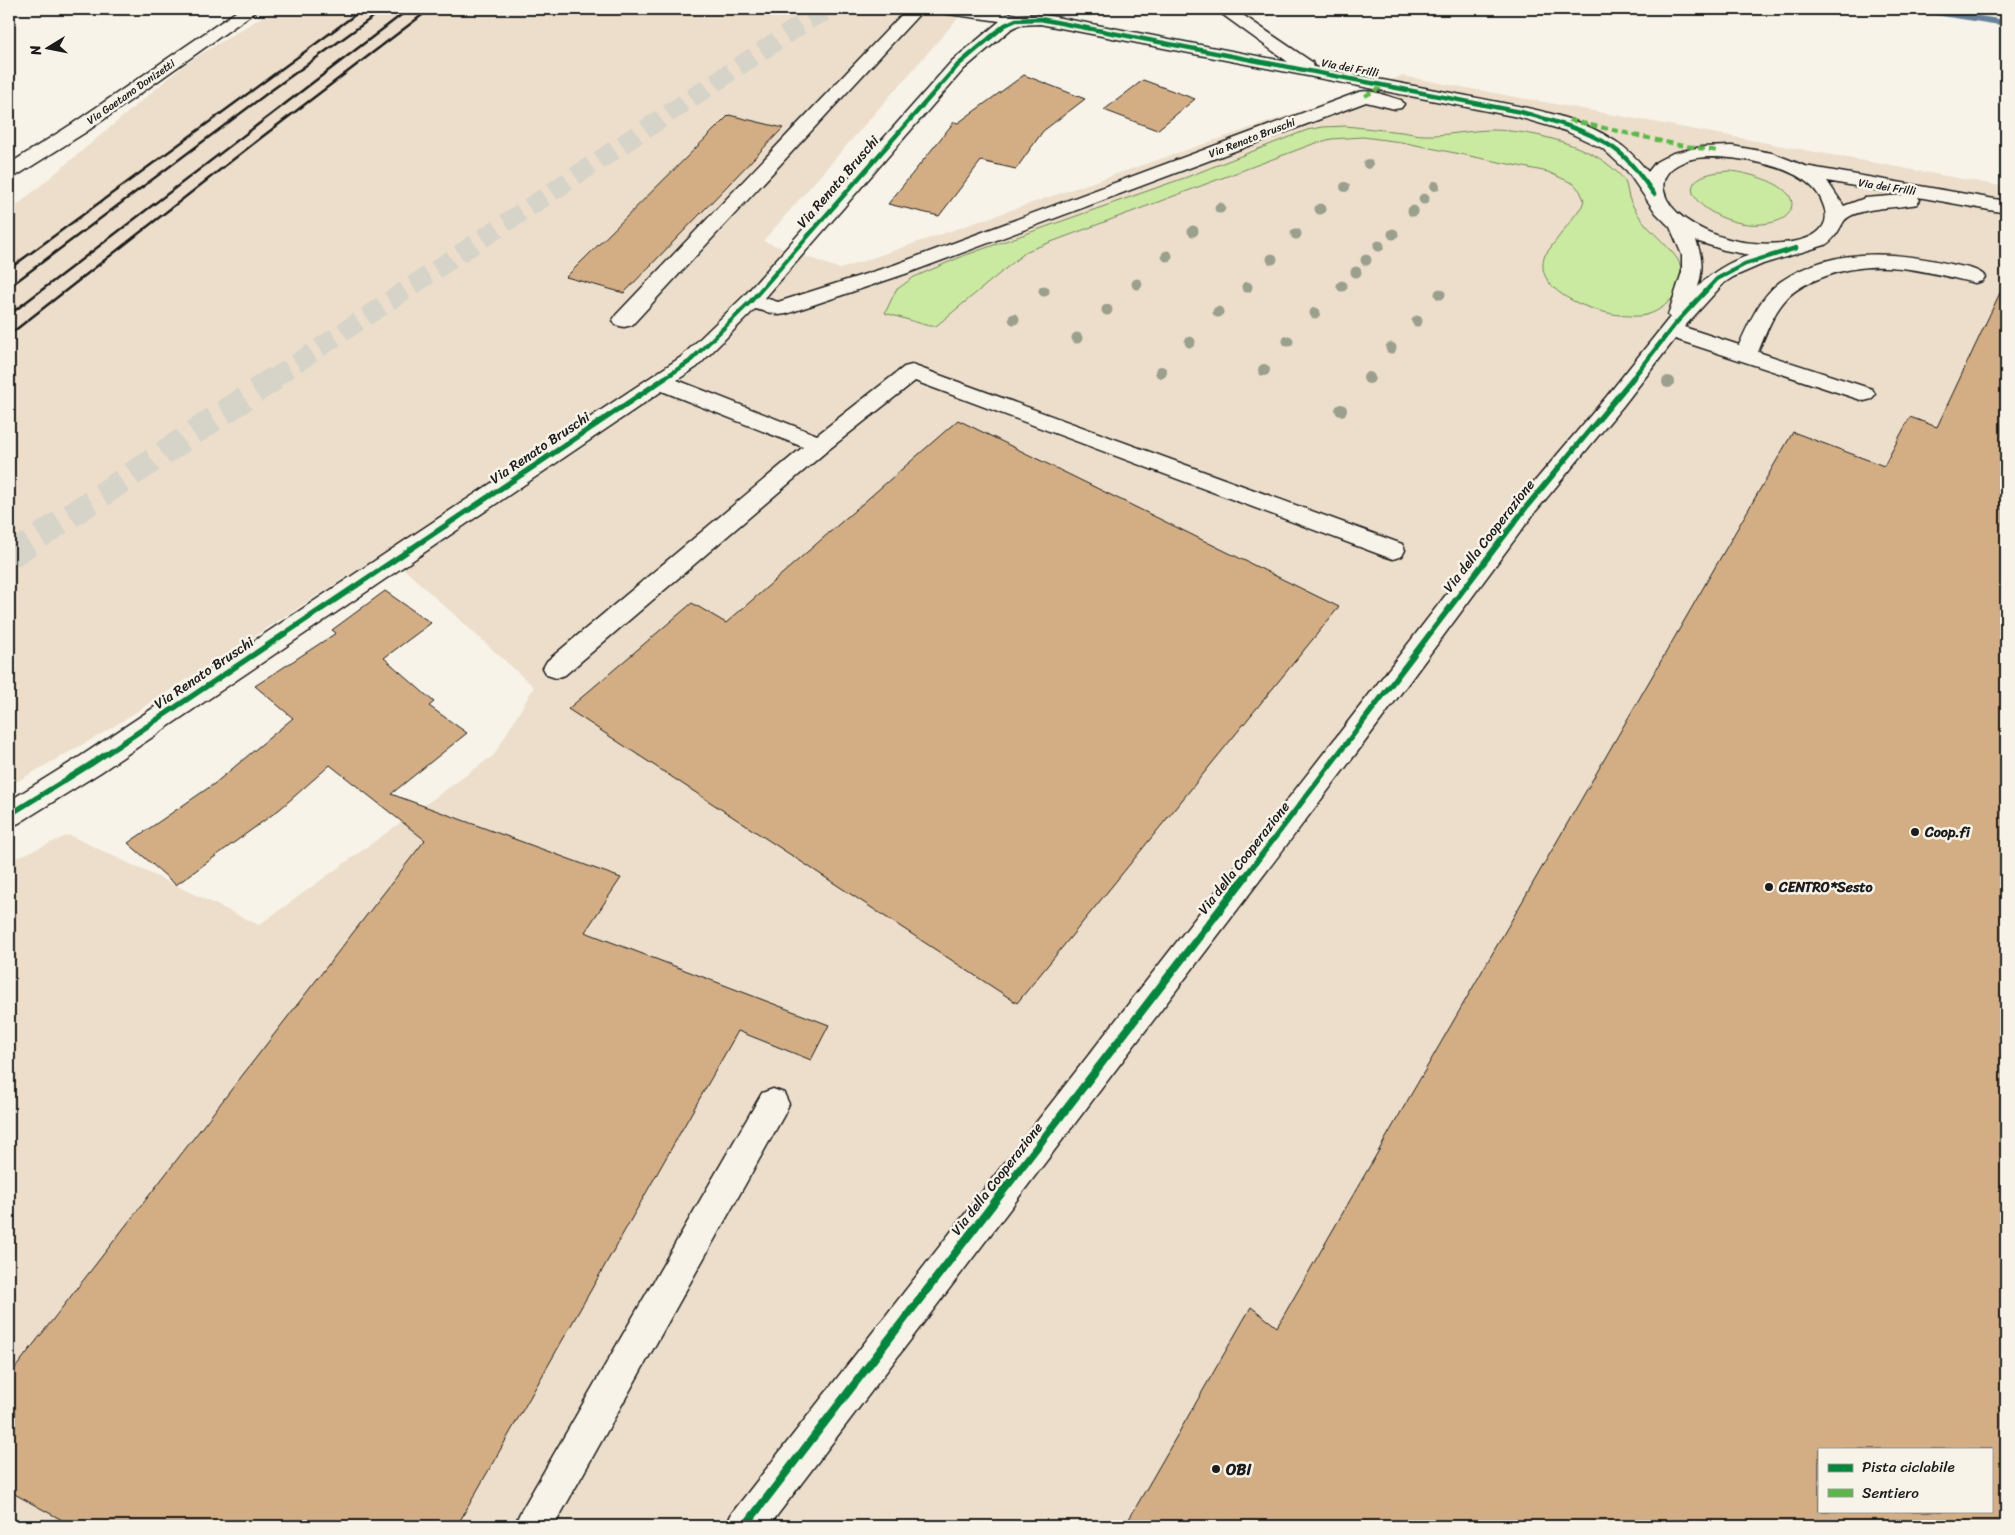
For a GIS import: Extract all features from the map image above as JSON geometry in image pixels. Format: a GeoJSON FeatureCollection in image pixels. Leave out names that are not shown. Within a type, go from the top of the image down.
{"type":"FeatureCollection","features":[{"type":"Feature","properties":{"kind":"street","name":"Via Gaetano Donizetti"},"geometry":{"type":"LineString","coordinates":[[9,172],[79,128],[251,9]]}},
{"type":"Feature","properties":{"kind":"street"},"geometry":{"type":"LineString","coordinates":[[624,320],[916,9]]}},
{"type":"Feature","properties":{"kind":"street"},"geometry":{"type":"LineString","coordinates":[[948,9],[1002,16],[1016,20]]}},
{"type":"Feature","properties":{"kind":"street"},"geometry":{"type":"LineString","coordinates":[[1223,9],[1297,60],[1334,75]]}},
{"type":"Feature","properties":{"kind":"street","name":"Via dei Frilli"},"geometry":{"type":"LineString","coordinates":[[1016,20],[1040,19],[1522,112],[1563,124],[1618,151],[1639,173],[1666,212],[1679,224],[1709,239],[1744,248],[1780,250],[1796,248],[1817,241],[1831,230],[1836,217],[1835,207],[1830,197],[1810,178],[1796,169],[1772,159],[1745,153],[1702,152],[1673,160],[1663,166],[1656,174],[1653,184],[1654,194]]}},
{"type":"Feature","properties":{"kind":"street","name":"Via Renato Bruschi"},"geometry":{"type":"LineString","coordinates":[[9,814],[91,764],[689,362],[751,301],[958,65],[995,31],[1016,20]]}},
{"type":"Feature","properties":{"kind":"street","name":"Via Renato Bruschi"},"geometry":{"type":"LineString","coordinates":[[751,301],[779,308],[901,269],[1365,96],[1464,120]]}},
{"type":"Feature","properties":{"kind":"street","name":"Via dei Frilli"},"geometry":{"type":"LineString","coordinates":[[1796,169],[1852,181],[2006,207]]}},
{"type":"Feature","properties":{"kind":"street","name":"Via dei Frilli"},"geometry":{"type":"LineString","coordinates":[[1836,217],[1865,204],[1880,202],[1931,199],[1979,201]]}},
{"type":"Feature","properties":{"kind":"street","name":"Via della Cooperazione"},"geometry":{"type":"LineString","coordinates":[[1673,327],[1692,272],[1692,256],[1679,224]]}},
{"type":"Feature","properties":{"kind":"street","name":"Via della Cooperazione"},"geometry":{"type":"LineString","coordinates":[[745,1526],[1351,739],[1527,506],[1615,401],[1673,327],[1717,279],[1728,271],[1796,248]]}},
{"type":"Feature","properties":{"kind":"street"},"geometry":{"type":"LineString","coordinates":[[1745,355],[1768,308],[1782,291],[1800,278],[1822,270],[1849,262],[1886,259],[1942,266],[1974,278]]}},
{"type":"Feature","properties":{"kind":"street"},"geometry":{"type":"LineString","coordinates":[[1673,327],[1745,355],[1864,394]]}},
{"type":"Feature","properties":{"kind":"street"},"geometry":{"type":"LineString","coordinates":[[556,668],[820,446],[912,372],[1393,550]]}},
{"type":"Feature","properties":{"kind":"street"},"geometry":{"type":"LineString","coordinates":[[661,382],[820,446]]}},
{"type":"Feature","properties":{"kind":"street"},"geometry":{"type":"LineString","coordinates":[[533,1526],[773,1104]]}},
{"type":"Feature","properties":{"kind":"shaded area"},"geometry":{"type":"Polygon","coordinates":[[[275,9],[966,9],[763,241],[840,269],[1402,76],[2006,187],[2006,1526],[9,1526],[9,861],[69,835],[259,925],[494,755],[534,687],[385,552],[108,730],[9,786],[9,212],[188,62],[275,9]]]}},
{"type":"Feature","properties":{"kind":"green space"},"geometry":{"type":"Polygon","coordinates":[[[1346,126],[1424,135],[1484,130],[1521,132],[1554,139],[1585,151],[1610,166],[1624,180],[1632,205],[1639,216],[1674,254],[1680,264],[1682,274],[1681,285],[1665,306],[1646,315],[1616,314],[1578,303],[1562,294],[1550,283],[1543,270],[1545,255],[1582,206],[1584,200],[1574,184],[1548,172],[1401,142],[1363,137],[1331,139],[1313,144],[1027,251],[936,326],[929,326],[885,313],[896,290],[914,277],[963,256],[1187,177],[1307,130],[1346,126]]]}},
{"type":"Feature","properties":{"kind":"green space"},"geometry":{"type":"Polygon","coordinates":[[[1730,171],[1748,174],[1772,182],[1782,188],[1789,195],[1792,203],[1789,213],[1783,219],[1775,222],[1749,224],[1729,220],[1699,203],[1693,192],[1694,182],[1706,175],[1730,171]]]}},
{"type":"Feature","properties":{"kind":"building"},"geometry":{"type":"Polygon","coordinates":[[[1024,75],[1085,99],[1043,131],[1016,169],[981,161],[939,216],[888,204],[954,122],[958,123],[1024,75]]]}},
{"type":"Feature","properties":{"kind":"building"},"geometry":{"type":"Polygon","coordinates":[[[1143,80],[1195,99],[1157,130],[1104,110],[1143,80]]]}},
{"type":"Feature","properties":{"kind":"building"},"geometry":{"type":"Polygon","coordinates":[[[729,115],[783,128],[624,293],[566,277],[729,115]]]}},
{"type":"Feature","properties":{"kind":"building","name":"CENTRO*Sesto"},"geometry":{"type":"Polygon","coordinates":[[[2006,280],[2006,1526],[1125,1526],[1251,1307],[1277,1327],[1793,432],[1884,466],[1910,417],[1937,427],[2006,280]]]}},
{"type":"Feature","properties":{"kind":"building"},"geometry":{"type":"Polygon","coordinates":[[[958,420],[1339,607],[1017,1003],[568,709],[692,603],[726,623],[958,420]]]}},
{"type":"Feature","properties":{"kind":"building"},"geometry":{"type":"Polygon","coordinates":[[[385,591],[431,623],[384,658],[434,702],[429,706],[467,733],[391,794],[621,878],[585,932],[829,1025],[811,1060],[738,1031],[457,1526],[73,1526],[9,1491],[9,1376],[425,840],[330,765],[280,809],[176,885],[128,843],[214,784],[293,718],[255,686],[336,633],[332,630],[385,591]]]}},
{"type":"Feature","properties":{"kind":"waterway"},"geometry":{"type":"LineString","coordinates":[[1916,9],[2006,23]]}},
{"type":"Feature","properties":{"kind":"tunnel"},"geometry":{"type":"LineString","coordinates":[[273,379],[808,20],[831,9]]}},
{"type":"Feature","properties":{"kind":"tunnel"},"geometry":{"type":"LineString","coordinates":[[9,557],[275,378]]}},
{"type":"Feature","properties":{"kind":"railway"},"geometry":{"type":"LineString","coordinates":[[9,269],[363,9]]}},
{"type":"Feature","properties":{"kind":"railway"},"geometry":{"type":"LineString","coordinates":[[9,287],[269,92],[384,9]]}},
{"type":"Feature","properties":{"kind":"railway"},"geometry":{"type":"LineString","coordinates":[[9,315],[409,9]]}},
{"type":"Feature","properties":{"kind":"railway"},"geometry":{"type":"LineString","coordinates":[[9,335],[262,137],[430,9]]}},
{"type":"Feature","properties":{"kind":"marked path"},"geometry":{"type":"LineString","coordinates":[[1365,96],[1385,85]]}},
{"type":"Feature","properties":{"kind":"marked path"},"geometry":{"type":"LineString","coordinates":[[1569,120],[1679,145],[1718,151]]}},
{"type":"Feature","properties":{"kind":"cycle path"},"geometry":{"type":"LineString","coordinates":[[9,815],[91,764],[689,362],[751,301],[958,65],[1005,25],[1016,20],[1040,19],[1521,112],[1585,132],[1608,144],[1629,162],[1654,194]]}},
{"type":"Feature","properties":{"kind":"cycle path"},"geometry":{"type":"LineString","coordinates":[[745,1526],[1351,739],[1527,506],[1615,401],[1676,323],[1717,279],[1726,273],[1755,260],[1796,248]]}},
{"type":"Feature","properties":{"kind":"place","name":"Coop.fi"},"geometry":{"type":"Point","coordinates":[1915,832]}},
{"type":"Feature","properties":{"kind":"place","name":"CENTRO*Sesto"},"geometry":{"type":"Point","coordinates":[1769,887]}},
{"type":"Feature","properties":{"kind":"place","name":"OBI"},"geometry":{"type":"Point","coordinates":[1216,1469]}}]}
